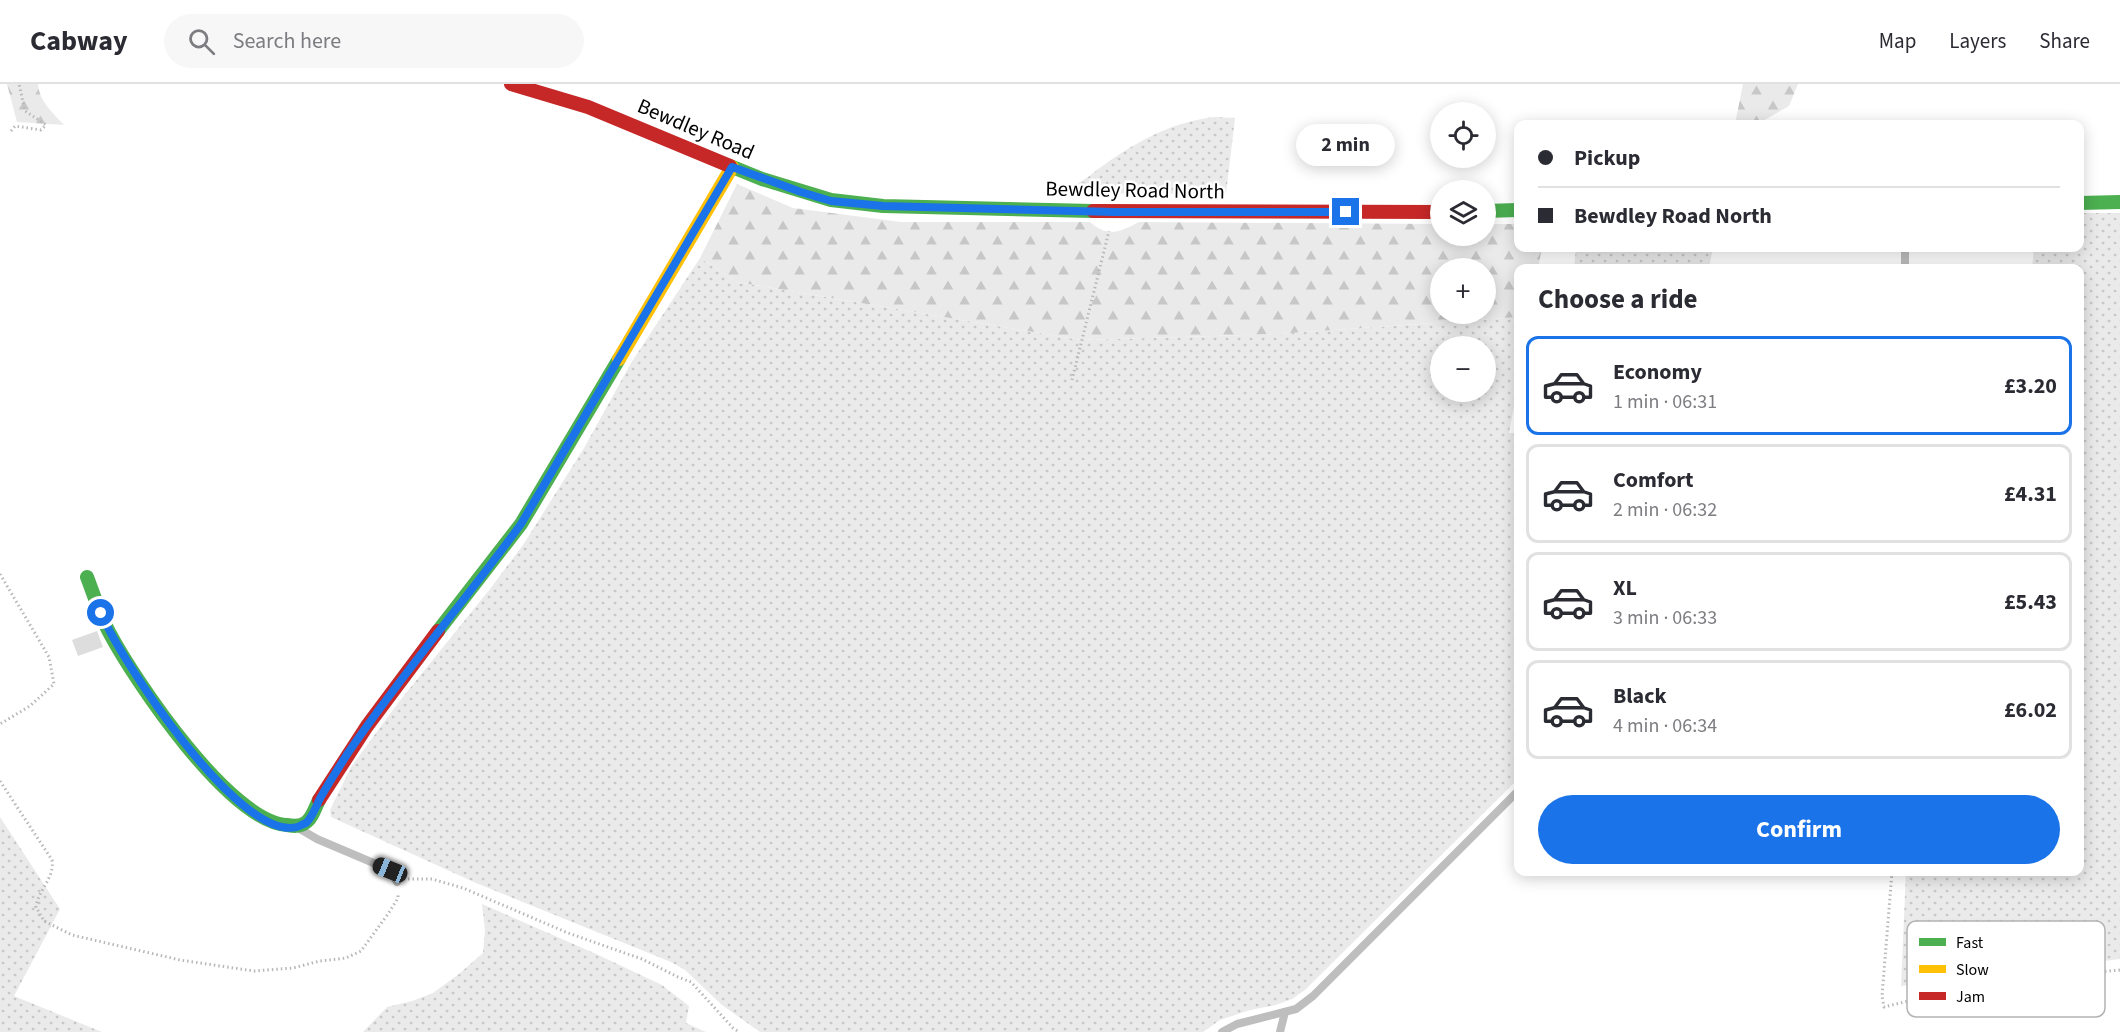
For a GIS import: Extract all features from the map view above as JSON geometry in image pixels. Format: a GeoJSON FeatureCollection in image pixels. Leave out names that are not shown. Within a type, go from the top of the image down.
{"type":"FeatureCollection","features":[{"type":"Feature","properties":{"kind":"street","name":"Bewdley Road"},"geometry":{"type":"LineString","coordinates":[[511,84],[588,107],[732,167],[831,201]]}},
{"type":"Feature","properties":{"kind":"street"},"geometry":{"type":"LineString","coordinates":[[87,577],[108,631],[134,674],[176,733],[210,774],[240,804],[259,816],[276,824],[297,827],[307,822],[340,765],[366,727],[521,524],[732,167]]}},
{"type":"Feature","properties":{"kind":"street","name":"Bewdley Road North"},"geometry":{"type":"LineString","coordinates":[[831,201],[883,206],[1113,212],[1430,212]]}},
{"type":"Feature","properties":{"kind":"street"},"geometry":{"type":"LineString","coordinates":[[2084,202],[2120,202]]}},
{"type":"Feature","properties":{"kind":"street"},"geometry":{"type":"LineString","coordinates":[[1496,211],[1514,210]]}},
{"type":"Feature","properties":{"kind":"lane"},"geometry":{"type":"LineString","coordinates":[[1222,1032],[1237,1024],[1296,1008],[1313,996],[1514,795]]}},
{"type":"Feature","properties":{"kind":"lane"},"geometry":{"type":"LineString","coordinates":[[297,827],[317,839],[390,870],[398,882]]}},
{"type":"Feature","properties":{"kind":"lane"},"geometry":{"type":"LineString","coordinates":[[1280,1032],[1285,1012]]}},
{"type":"Feature","properties":{"kind":"path"},"geometry":{"type":"LineString","coordinates":[[11,131],[15,126],[42,130],[46,125],[25,111],[19,84]]}},
{"type":"Feature","properties":{"kind":"path"},"geometry":{"type":"LineString","coordinates":[[1072,380],[1113,212]]}},
{"type":"Feature","properties":{"kind":"path"},"geometry":{"type":"LineString","coordinates":[[0,574],[49,657],[54,684],[30,706],[0,724]]}},
{"type":"Feature","properties":{"kind":"path"},"geometry":{"type":"LineString","coordinates":[[0,781],[52,860],[53,869],[38,895],[36,907],[44,921],[72,935],[191,962],[254,971],[294,968],[320,961],[346,958],[361,951],[398,898],[398,882],[406,879],[432,879],[463,888],[568,933],[642,959],[691,982],[739,1032]]}},
{"type":"Feature","properties":{"kind":"path"},"geometry":{"type":"LineString","coordinates":[[1892,876],[1882,996],[1884,1007],[1907,1001]]}},
{"type":"Feature","properties":{"kind":"path"},"geometry":{"type":"LineString","coordinates":[[2105,971],[2120,970]]}},
{"type":"Feature","properties":{"kind":"green space"},"geometry":{"type":"Polygon","coordinates":[[[7,84],[38,84],[44,101],[64,125],[17,122],[7,84]]]}},
{"type":"Feature","properties":{"kind":"green space"},"geometry":{"type":"Polygon","coordinates":[[[1743,84],[1798,84],[1789,106],[1764,120],[1736,120],[1743,84]]]}},
{"type":"Feature","properties":{"kind":"green space"},"geometry":{"type":"Polygon","coordinates":[[[1235,118],[1226,194],[1042,193],[1075,185],[1120,154],[1158,133],[1199,119],[1235,118]]]}},
{"type":"Feature","properties":{"kind":"green space"},"geometry":{"type":"Polygon","coordinates":[[[737,184],[793,208],[901,222],[1090,222],[1108,232],[1120,231],[1139,222],[1430,224],[1430,246],[1496,246],[1496,224],[1514,224],[1514,252],[1541,252],[1539,264],[1514,264],[1514,317],[1496,319],[1496,258],[1430,258],[1430,323],[1277,334],[1081,340],[737,282],[700,258],[737,184]]]}},
{"type":"Feature","properties":{"kind":"green space"},"geometry":{"type":"Polygon","coordinates":[[[2084,213],[2120,213],[2120,959],[2105,961],[2105,921],[1907,921],[1907,985],[1901,986],[1906,876],[2084,876],[2084,264],[2032,264],[2034,252],[2084,252],[2084,213]]]}},
{"type":"Feature","properties":{"kind":"green space"},"geometry":{"type":"Polygon","coordinates":[[[1576,252],[1712,252],[1710,264],[1574,264],[1576,252]]]}},
{"type":"Feature","properties":{"kind":"green space"},"geometry":{"type":"Polygon","coordinates":[[[700,258],[737,282],[1081,340],[1277,334],[1430,323],[1496,324],[1496,319],[1514,317],[1514,406],[1509,433],[1514,433],[1514,783],[1305,990],[1292,999],[1276,1005],[1250,1010],[1220,1020],[1203,1032],[760,1032],[722,1005],[685,970],[671,962],[476,883],[331,817],[330,810],[351,767],[398,703],[523,545],[584,448],[631,363],[700,258]]]}},
{"type":"Feature","properties":{"kind":"green space"},"geometry":{"type":"Polygon","coordinates":[[[0,817],[60,909],[14,996],[102,1032],[0,1032],[0,817]]]}},
{"type":"Feature","properties":{"kind":"green space"},"geometry":{"type":"Polygon","coordinates":[[[482,904],[662,985],[689,1006],[686,1023],[706,1032],[363,1032],[387,1007],[433,993],[483,953],[485,930],[482,904]]]}},
{"type":"Feature","properties":{"kind":"building"},"geometry":{"type":"Polygon","coordinates":[[[97,631],[103,647],[78,656],[72,640],[97,631]]]}},
{"type":"Feature","properties":{"kind":"traffic: fast"},"geometry":{"type":"LineString","coordinates":[[730,166],[762,179],[831,200],[883,206],[1093,211]]}},
{"type":"Feature","properties":{"kind":"traffic: fast"},"geometry":{"type":"LineString","coordinates":[[2084,203],[2120,202]]}},
{"type":"Feature","properties":{"kind":"traffic: fast"},"geometry":{"type":"LineString","coordinates":[[1496,211],[1514,210]]}},
{"type":"Feature","properties":{"kind":"traffic: fast"},"geometry":{"type":"LineString","coordinates":[[438,631],[521,524],[619,359]]}},
{"type":"Feature","properties":{"kind":"traffic: fast"},"geometry":{"type":"LineString","coordinates":[[87,577],[100,612],[122,654],[162,714],[212,776],[264,818],[287,825],[298,826],[307,821],[319,800]]}},
{"type":"Feature","properties":{"kind":"traffic: slow"},"geometry":{"type":"LineString","coordinates":[[619,359],[732,167]]}},
{"type":"Feature","properties":{"kind":"traffic: jam"},"geometry":{"type":"LineString","coordinates":[[511,84],[588,107],[730,166]]}},
{"type":"Feature","properties":{"kind":"traffic: jam"},"geometry":{"type":"LineString","coordinates":[[1093,211],[1430,212]]}},
{"type":"Feature","properties":{"kind":"traffic: jam"},"geometry":{"type":"LineString","coordinates":[[319,800],[367,726],[438,631]]}},
{"type":"Feature","properties":{"kind":"route"},"geometry":{"type":"LineString","coordinates":[[101,613],[108,631],[134,674],[176,733],[210,774],[240,804],[259,816],[276,824],[297,827],[307,822],[340,765],[366,727],[521,524],[732,167],[831,201],[883,206],[1113,212],[1346,212]]}}]}
